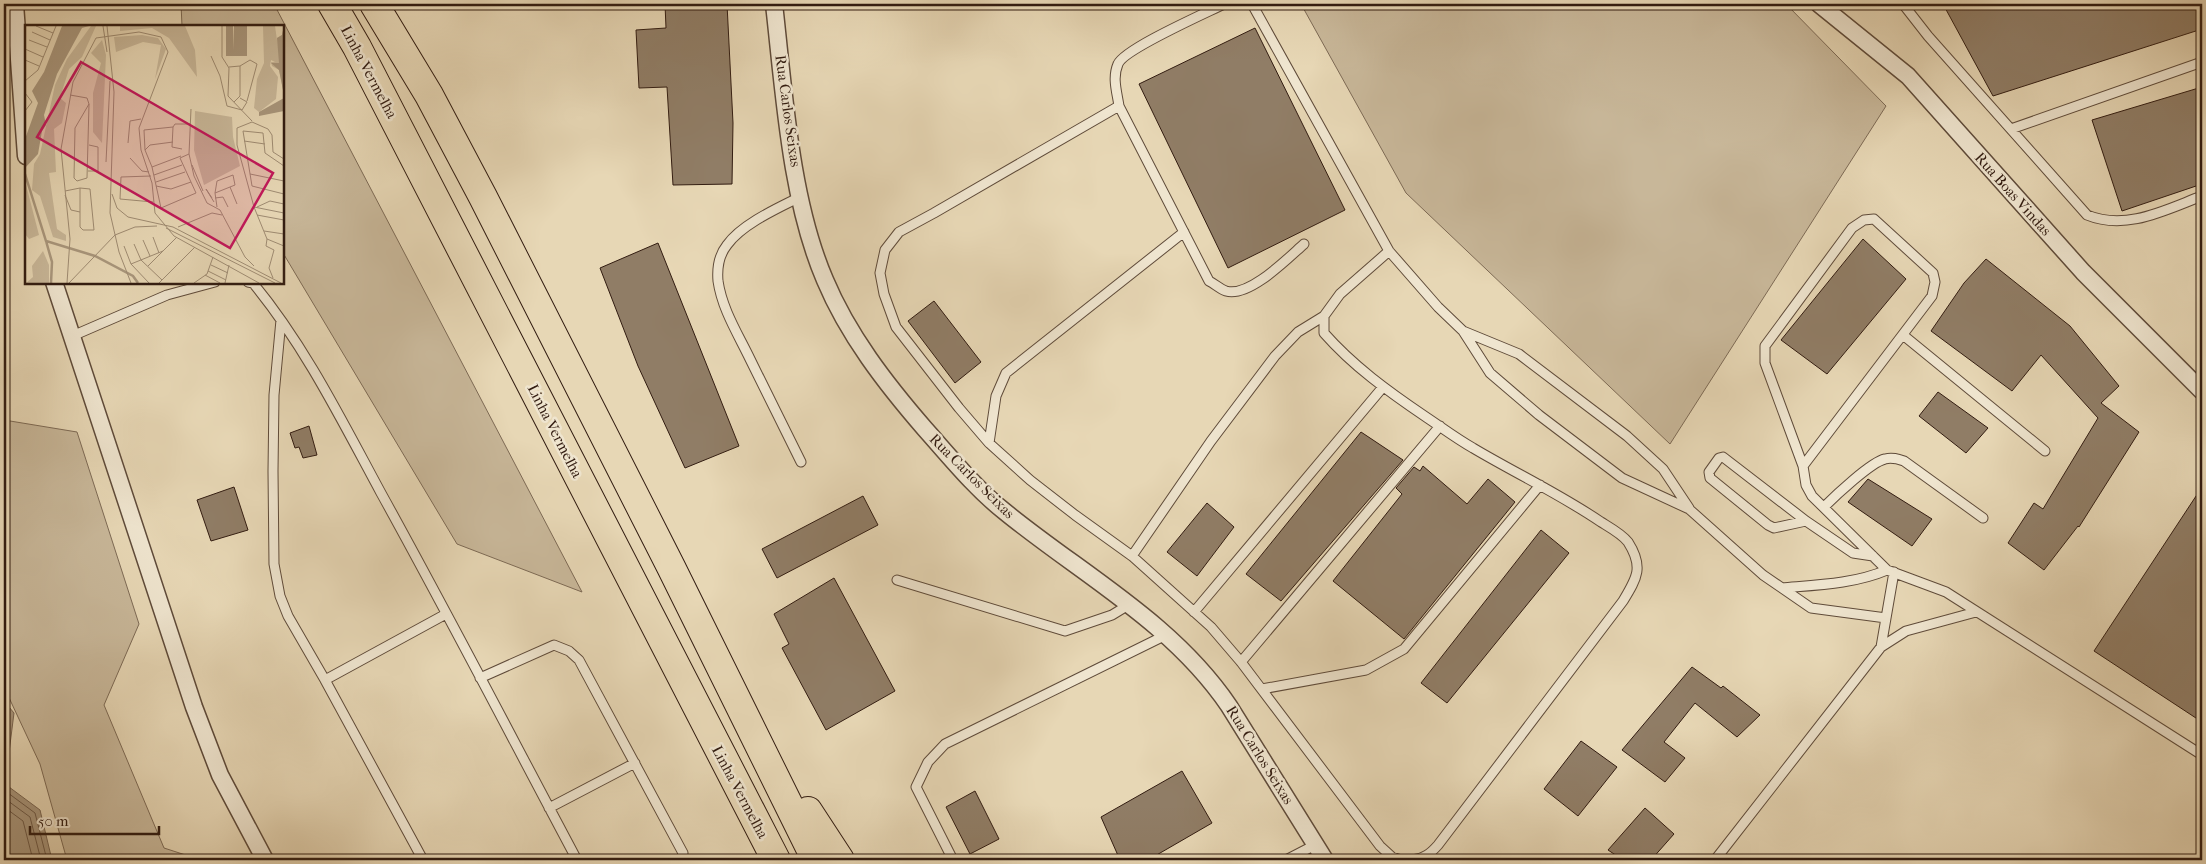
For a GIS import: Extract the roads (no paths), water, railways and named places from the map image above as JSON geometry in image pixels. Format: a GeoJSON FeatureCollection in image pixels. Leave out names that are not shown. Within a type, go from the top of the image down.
{"type":"FeatureCollection","features":[{"type":"Feature","properties":{"kind":"highway","name":"Linha Vermelha"},"geometry":{"type":"LineString","coordinates":[[332,4],[357,47],[776,860]]}},
{"type":"Feature","properties":{"kind":"highway"},"geometry":{"type":"LineString","coordinates":[[374,4],[430,96],[483,197],[816,860]]}},
{"type":"Feature","properties":{"kind":"highway"},"geometry":{"type":"LineString","coordinates":[[727,681],[840,860]]}},
{"type":"Feature","properties":{"kind":"street"},"geometry":{"type":"LineString","coordinates":[[15,4],[25,142]]}},
{"type":"Feature","properties":{"kind":"street","name":"Rua Carlos Seixas"},"geometry":{"type":"LineString","coordinates":[[774,4],[790,138],[800,197],[824,279],[871,362],[955,462],[1003,510],[1130,604],[1191,658],[1214,684],[1278,782],[1325,860]]}},
{"type":"Feature","properties":{"kind":"street","name":"Rua Boas Vindas"},"geometry":{"type":"LineString","coordinates":[[1819,4],[1908,76],[2083,272],[2202,391]]}},
{"type":"Feature","properties":{"kind":"street"},"geometry":{"type":"LineString","coordinates":[[55,284],[70,337],[194,707],[220,775],[265,860]]}},
{"type":"Feature","properties":{"kind":"lane"},"geometry":{"type":"LineString","coordinates":[[1224,4],[1136,49],[1119,62],[1114,75],[1119,106],[1209,281],[1227,292],[1248,289],[1266,278],[1304,244]]}},
{"type":"Feature","properties":{"kind":"lane"},"geometry":{"type":"LineString","coordinates":[[1252,4],[1389,251],[1438,308],[1463,331],[1490,373],[1539,415],[1622,478],[1689,508]]}},
{"type":"Feature","properties":{"kind":"lane"},"geometry":{"type":"LineString","coordinates":[[1903,4],[1928,36],[2087,215],[2103,221],[2141,219],[2202,196]]}},
{"type":"Feature","properties":{"kind":"lane"},"geometry":{"type":"LineString","coordinates":[[2011,129],[2202,62]]}},
{"type":"Feature","properties":{"kind":"lane"},"geometry":{"type":"LineString","coordinates":[[1119,106],[899,232],[885,250],[880,273],[884,294],[896,327],[959,408],[989,443],[1074,516],[1132,556],[1211,628],[1262,689],[1380,846],[1392,857],[1400,860]]}},
{"type":"Feature","properties":{"kind":"lane"},"geometry":{"type":"LineString","coordinates":[[800,197],[768,213],[727,244],[722,253],[718,269],[718,282],[726,311],[801,462]]}},
{"type":"Feature","properties":{"kind":"lane"},"geometry":{"type":"LineString","coordinates":[[1804,466],[1932,296],[1935,282],[1933,273],[1874,219],[1864,220],[1852,228],[1765,346],[1765,363],[1804,466],[1806,484],[1812,496],[1890,571],[1946,592],[2202,755]]}},
{"type":"Feature","properties":{"kind":"lane"},"geometry":{"type":"LineString","coordinates":[[989,443],[996,396],[1006,373],[1184,232]]}},
{"type":"Feature","properties":{"kind":"lane"},"geometry":{"type":"LineString","coordinates":[[1132,556],[1210,441],[1275,356],[1298,332],[1324,316],[1340,294],[1389,251]]}},
{"type":"Feature","properties":{"kind":"lane"},"geometry":{"type":"LineString","coordinates":[[70,337],[167,295],[208,284]]}},
{"type":"Feature","properties":{"kind":"lane"},"geometry":{"type":"LineString","coordinates":[[253,284],[281,320],[321,384],[577,860]]}},
{"type":"Feature","properties":{"kind":"lane"},"geometry":{"type":"LineString","coordinates":[[1324,316],[1324,333],[1338,349],[1383,387],[1471,447],[1575,505],[1627,541],[1637,561],[1637,578],[1623,601],[1438,845],[1420,860],[1412,860]]}},
{"type":"Feature","properties":{"kind":"lane"},"geometry":{"type":"LineString","coordinates":[[281,320],[274,395],[274,564],[280,596],[288,616],[423,860]]}},
{"type":"Feature","properties":{"kind":"lane"},"geometry":{"type":"LineString","coordinates":[[1463,331],[1519,354],[1627,436],[1663,469],[1689,508],[1763,575],[1811,608],[1886,618]]}},
{"type":"Feature","properties":{"kind":"lane"},"geometry":{"type":"LineString","coordinates":[[1903,334],[2045,451]]}},
{"type":"Feature","properties":{"kind":"lane"},"geometry":{"type":"LineString","coordinates":[[1194,612],[1383,387]]}},
{"type":"Feature","properties":{"kind":"lane"},"geometry":{"type":"LineString","coordinates":[[1241,662],[1440,426]]}},
{"type":"Feature","properties":{"kind":"lane"},"geometry":{"type":"LineString","coordinates":[[1806,522],[1774,528],[1768,525],[1710,478],[1709,472],[1719,458],[1723,457],[1806,522],[1853,553],[1873,556]]}},
{"type":"Feature","properties":{"kind":"lane"},"geometry":{"type":"LineString","coordinates":[[1824,507],[1844,488],[1883,459],[1892,458],[1904,461],[1983,518]]}},
{"type":"Feature","properties":{"kind":"lane"},"geometry":{"type":"LineString","coordinates":[[1262,689],[1366,670],[1404,649],[1540,485]]}},
{"type":"Feature","properties":{"kind":"lane"},"geometry":{"type":"LineString","coordinates":[[1782,588],[1825,585],[1890,571]]}},
{"type":"Feature","properties":{"kind":"lane"},"geometry":{"type":"LineString","coordinates":[[1881,647],[1886,618],[1890,571]]}},
{"type":"Feature","properties":{"kind":"lane"},"geometry":{"type":"LineString","coordinates":[[897,580],[1065,631],[1112,615],[1130,604]]}},
{"type":"Feature","properties":{"kind":"lane"},"geometry":{"type":"LineString","coordinates":[[1716,860],[1881,647],[1906,631],[1976,612]]}},
{"type":"Feature","properties":{"kind":"lane"},"geometry":{"type":"LineString","coordinates":[[325,680],[446,614]]}},
{"type":"Feature","properties":{"kind":"lane"},"geometry":{"type":"LineString","coordinates":[[953,860],[916,787],[933,756],[945,744],[1166,635]]}},
{"type":"Feature","properties":{"kind":"lane"},"geometry":{"type":"LineString","coordinates":[[480,678],[554,645],[569,651],[579,660],[636,763],[683,854],[681,860]]}},
{"type":"Feature","properties":{"kind":"lane"},"geometry":{"type":"LineString","coordinates":[[549,808],[636,763]]}},
{"type":"Feature","properties":{"kind":"lane"},"geometry":{"type":"LineString","coordinates":[[1286,860],[1315,845]]}},
{"type":"Feature","properties":{"kind":"water"},"geometry":{"type":"Polygon","coordinates":[[[4,701],[14,713],[5,784],[40,810],[52,860],[4,860],[4,701]]]}}]}
